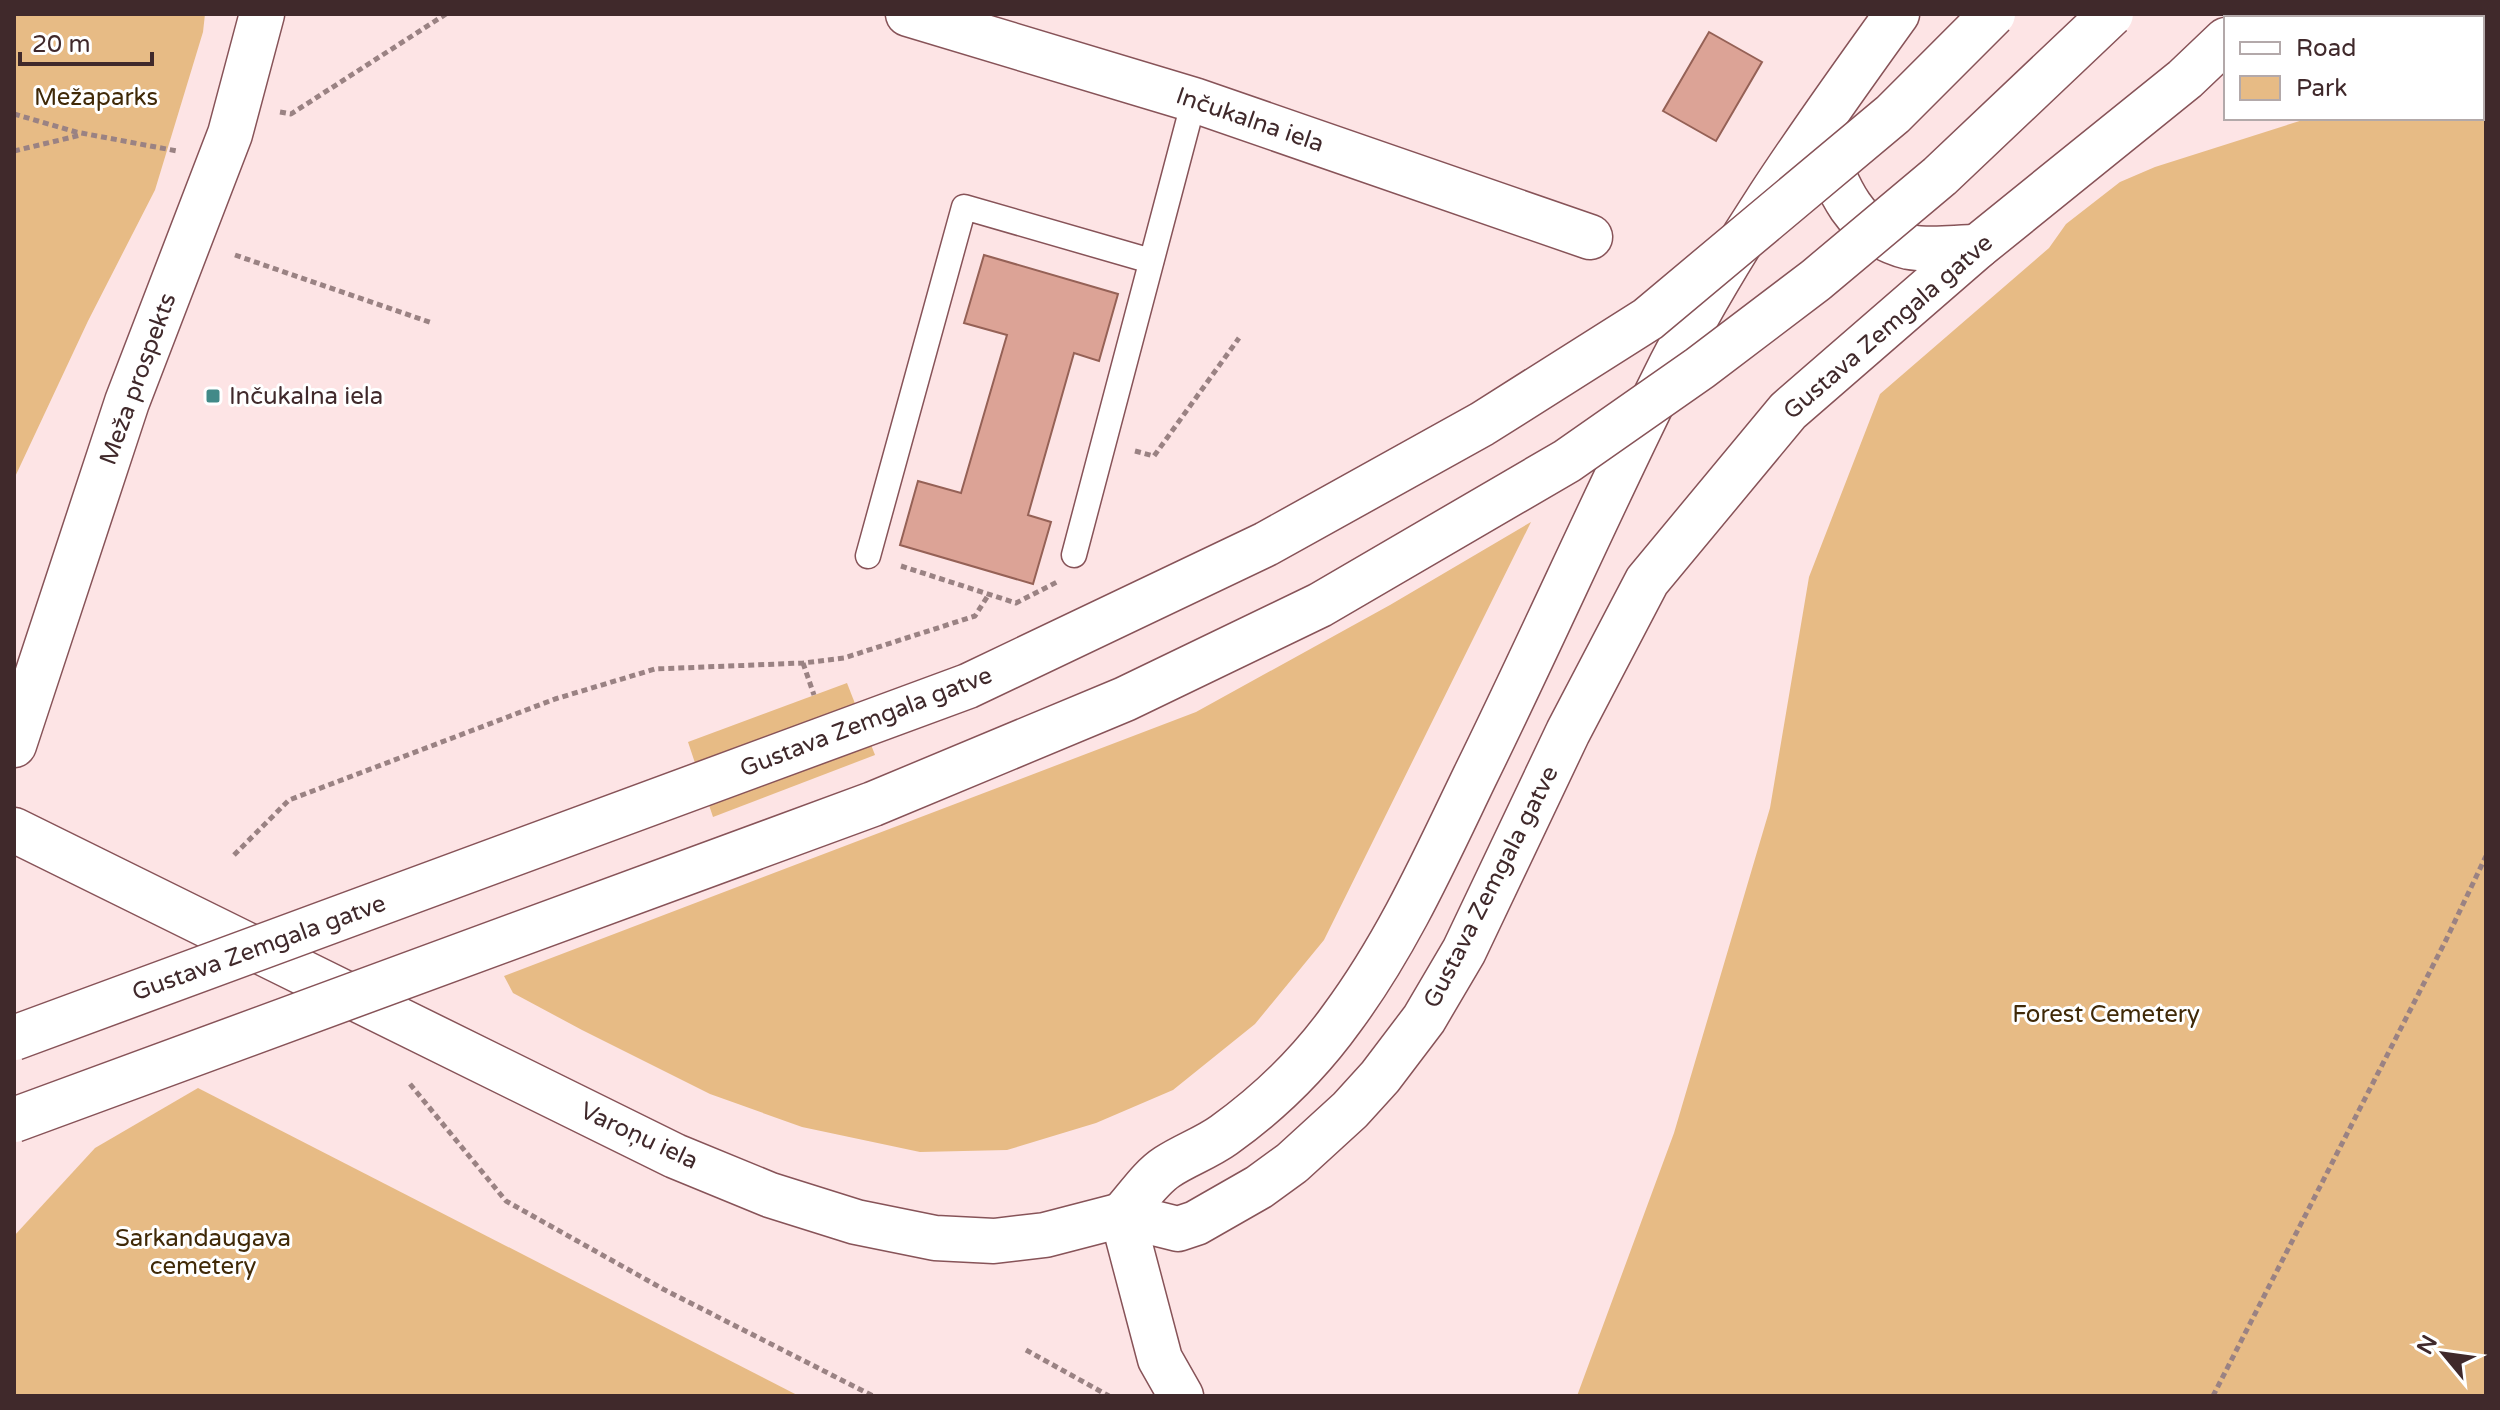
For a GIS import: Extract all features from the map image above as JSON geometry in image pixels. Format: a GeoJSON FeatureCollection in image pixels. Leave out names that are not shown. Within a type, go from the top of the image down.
{"type":"FeatureCollection","features":[{"type":"Feature","properties":{"kind":"street","name":"Meža prospekts"},"geometry":{"type":"LineString","coordinates":[[14,745],[127,402],[230,134],[262,14]]}},
{"type":"Feature","properties":{"kind":"street","name":"Inčukalna iela"},"geometry":{"type":"LineString","coordinates":[[908,14],[1194,100],[1590,237]]}},
{"type":"Feature","properties":{"kind":"street"},"geometry":{"type":"LineString","coordinates":[[1181,1396],[1160,1359],[1122,1215],[1164,1169],[1220,1138],[1266,1103],[1304,1066],[1342,1018],[1382,958],[1450,829],[1657,391],[1761,208],[1897,14]]}},
{"type":"Feature","properties":{"kind":"street","name":"Gustava Zemgala gatve"},"geometry":{"type":"LineString","coordinates":[[14,1038],[968,686],[1266,544],[1482,424],[1648,319],[1893,114],[1993,14]]}},
{"type":"Feature","properties":{"kind":"street"},"geometry":{"type":"LineString","coordinates":[[14,1120],[873,804],[1125,699],[1320,605],[1567,461],[1700,368],[1816,280],[1940,176],[2111,14]]}},
{"type":"Feature","properties":{"kind":"street","name":"Gustava Zemgala gatve"},"geometry":{"type":"LineString","coordinates":[[1122,1215],[1178,1229],[1196,1223],[1259,1187],[1292,1163],[1341,1119],[1370,1088],[1424,1019],[1464,951],[1568,732],[1647,581],[1788,411],[1977,247],[2185,79],[2224,42]]}},
{"type":"Feature","properties":{"kind":"street"},"geometry":{"type":"LineString","coordinates":[[1816,127],[1836,184],[1859,220],[1886,239],[1911,247],[1977,247]]}},
{"type":"Feature","properties":{"kind":"street","name":"Varoņu iela"},"geometry":{"type":"LineString","coordinates":[[14,830],[675,1156],[770,1195],[856,1222],[935,1238],[994,1241],[1045,1235],[1122,1215]]}},
{"type":"Feature","properties":{"kind":"lane"},"geometry":{"type":"LineString","coordinates":[[1074,555],[1194,100]]}},
{"type":"Feature","properties":{"kind":"lane"},"geometry":{"type":"LineString","coordinates":[[868,556],[964,207],[1151,261]]}},
{"type":"Feature","properties":{"kind":"path"},"geometry":{"type":"LineString","coordinates":[[277,112],[291,114],[446,14]]}},
{"type":"Feature","properties":{"kind":"path"},"geometry":{"type":"LineString","coordinates":[[14,114],[86,134],[179,151]]}},
{"type":"Feature","properties":{"kind":"path"},"geometry":{"type":"LineString","coordinates":[[14,151],[86,134]]}},
{"type":"Feature","properties":{"kind":"path"},"geometry":{"type":"LineString","coordinates":[[235,255],[432,323]]}},
{"type":"Feature","properties":{"kind":"path"},"geometry":{"type":"LineString","coordinates":[[1104,442],[1154,456],[1239,338]]}},
{"type":"Feature","properties":{"kind":"path"},"geometry":{"type":"LineString","coordinates":[[868,556],[1016,603],[1061,581],[1074,555]]}},
{"type":"Feature","properties":{"kind":"path"},"geometry":{"type":"LineString","coordinates":[[234,855],[289,800],[555,699],[655,669],[803,663],[844,658],[975,616],[989,594]]}},
{"type":"Feature","properties":{"kind":"path"},"geometry":{"type":"LineString","coordinates":[[803,663],[814,695]]}},
{"type":"Feature","properties":{"kind":"path"},"geometry":{"type":"LineString","coordinates":[[2213,1396],[2486,856]]}},
{"type":"Feature","properties":{"kind":"path"},"geometry":{"type":"LineString","coordinates":[[410,1084],[506,1201],[663,1289],[873,1396]]}},
{"type":"Feature","properties":{"kind":"path"},"geometry":{"type":"LineString","coordinates":[[1026,1350],[1109,1396]]}},
{"type":"Feature","properties":{"kind":"green space","name":"Mežaparks"},"geometry":{"type":"Polygon","coordinates":[[[14,14],[205,14],[203,32],[155,190],[88,321],[14,479],[14,14]]]}},
{"type":"Feature","properties":{"kind":"green space","name":"Forest Cemetery"},"geometry":{"type":"Polygon","coordinates":[[[2484,62],[2486,1396],[1577,1396],[1674,1133],[1770,808],[1809,577],[1880,394],[2049,248],[2066,224],[2120,182],[2155,167],[2303,120],[2484,120],[2484,62]]]}},
{"type":"Feature","properties":{"kind":"green space"},"geometry":{"type":"Polygon","coordinates":[[[1531,522],[1324,940],[1255,1024],[1173,1090],[1096,1123],[1007,1150],[920,1152],[802,1127],[710,1094],[513,993],[504,976],[1196,712],[1390,605],[1531,522]]]}},
{"type":"Feature","properties":{"kind":"green space"},"geometry":{"type":"Polygon","coordinates":[[[847,683],[875,755],[713,817],[688,742],[847,683]]]}},
{"type":"Feature","properties":{"kind":"green space","name":"Sarkandaugava cemetery"},"geometry":{"type":"Polygon","coordinates":[[[198,1088],[799,1396],[14,1396],[14,1236],[95,1148],[198,1088]]]}},
{"type":"Feature","properties":{"kind":"building"},"geometry":{"type":"Polygon","coordinates":[[[1709,32],[1762,62],[1716,141],[1663,111],[1709,32]]]}},
{"type":"Feature","properties":{"kind":"building"},"geometry":{"type":"Polygon","coordinates":[[[984,255],[1118,294],[1099,361],[1074,353],[1028,515],[1051,522],[1033,584],[900,545],[918,481],[961,493],[1007,335],[964,323],[984,255]]]}},
{"type":"Feature","properties":{"kind":"place","name":"Inčukalna iela"},"geometry":{"type":"Point","coordinates":[213,396]}}]}
